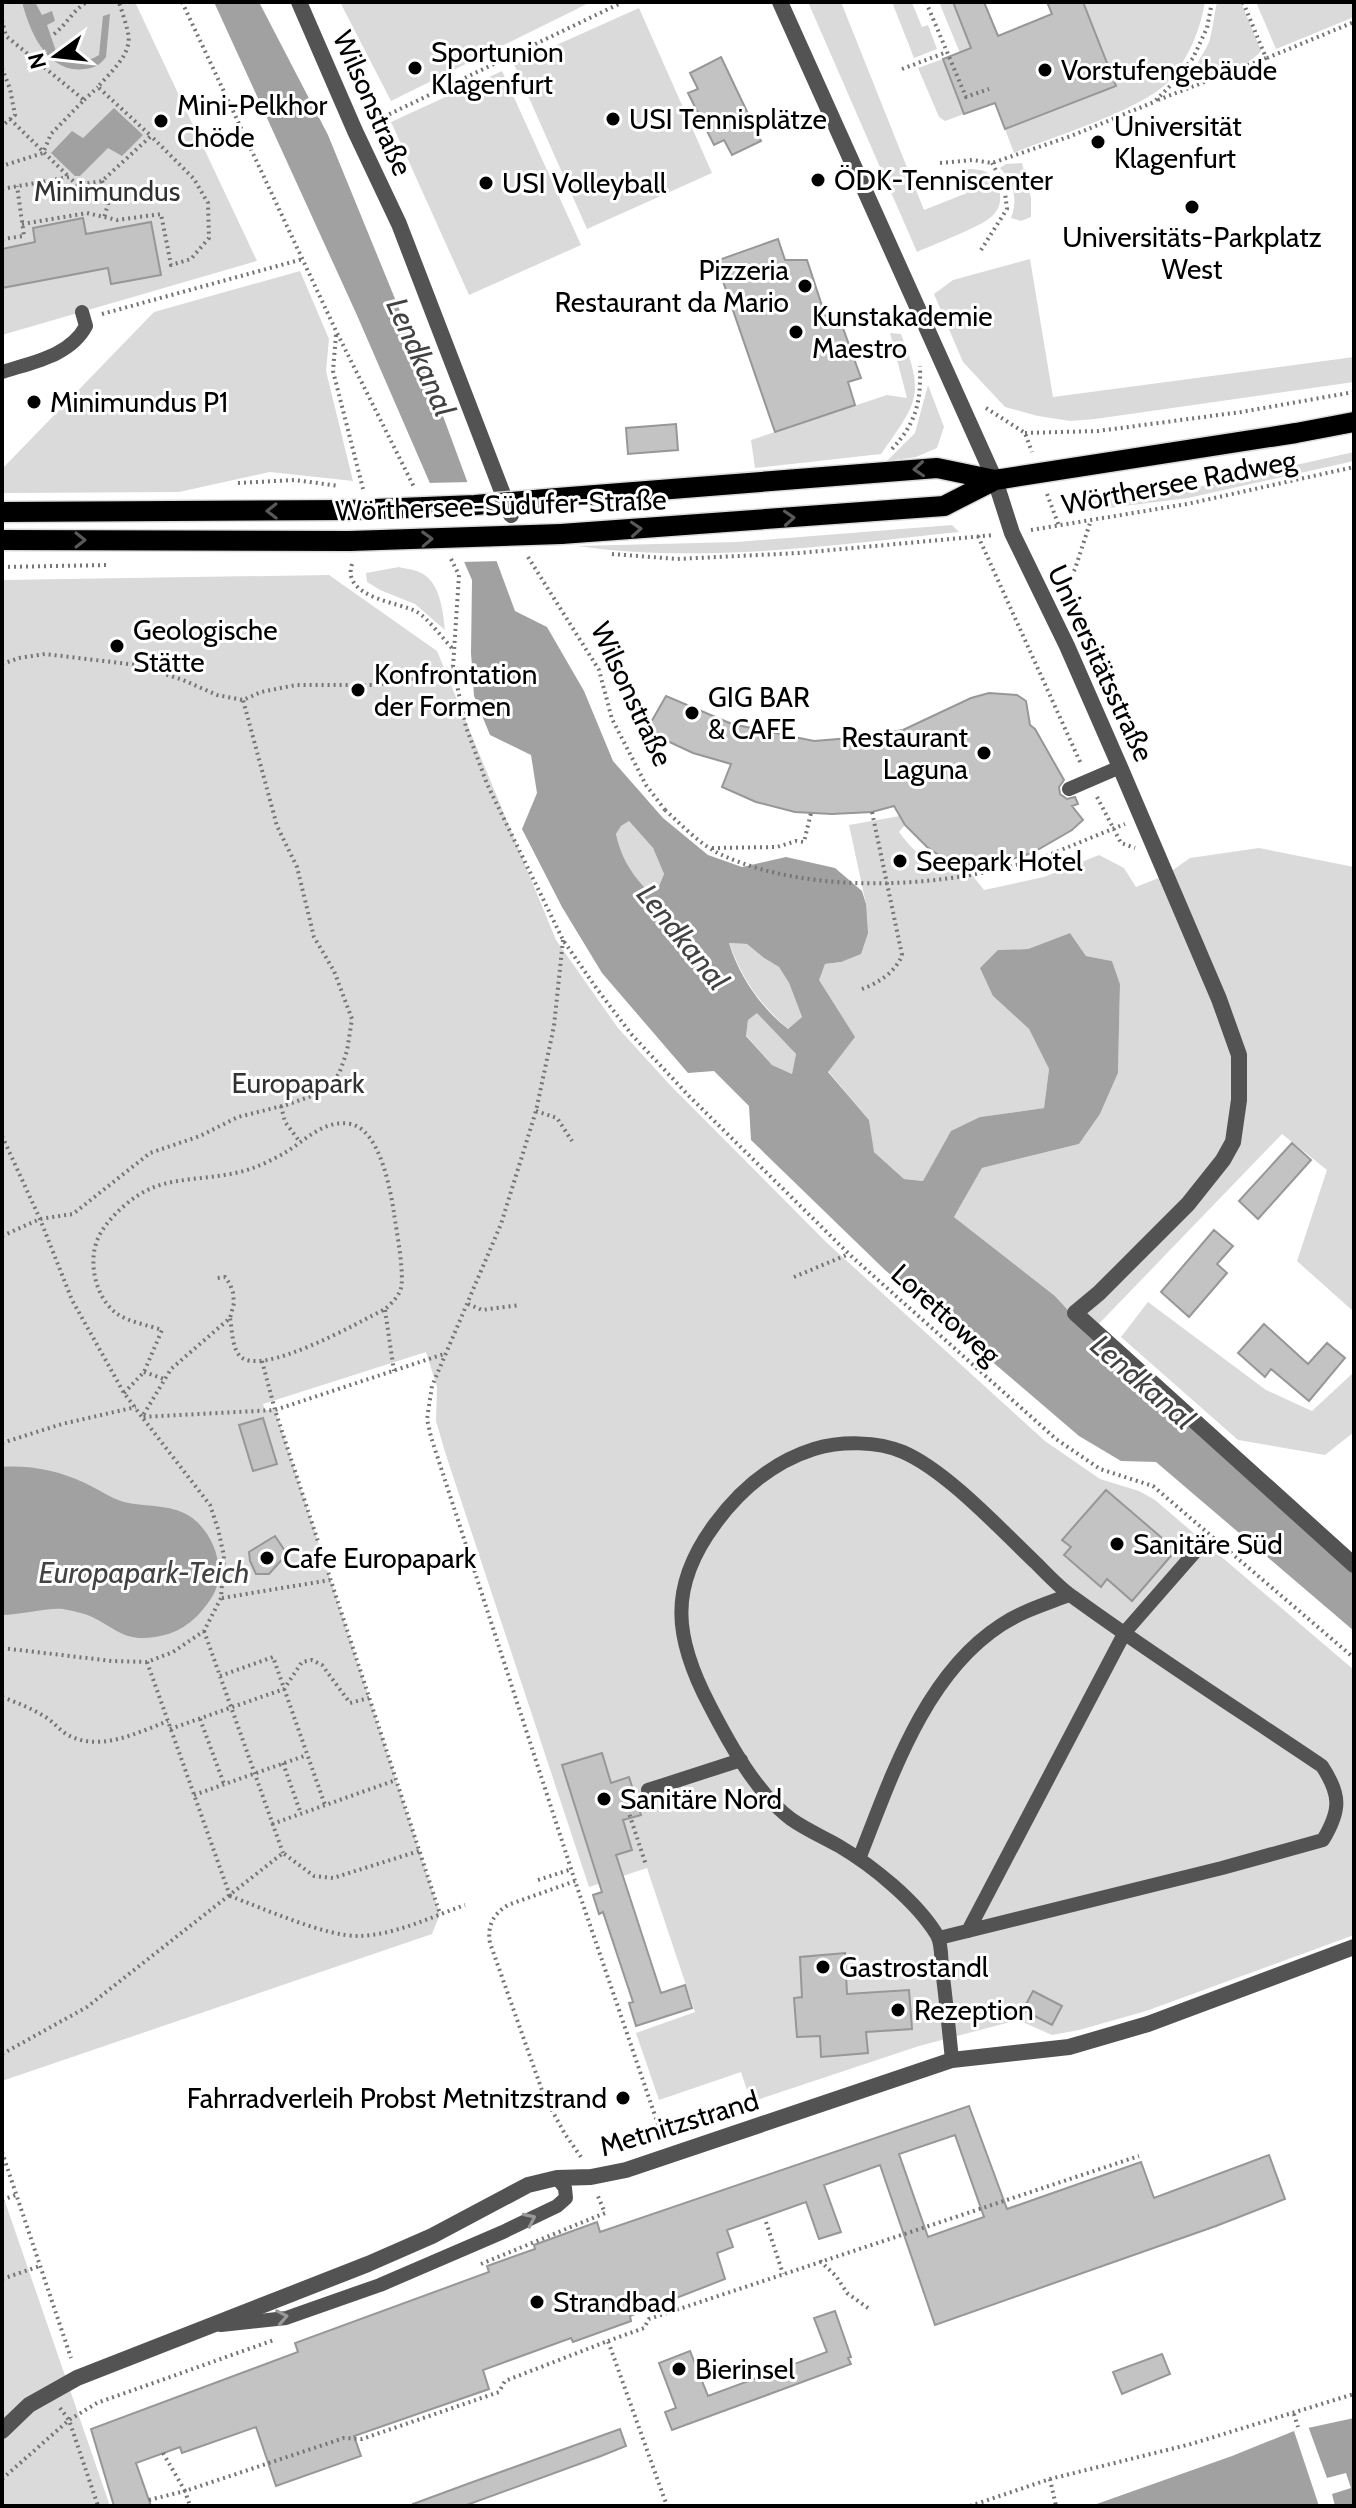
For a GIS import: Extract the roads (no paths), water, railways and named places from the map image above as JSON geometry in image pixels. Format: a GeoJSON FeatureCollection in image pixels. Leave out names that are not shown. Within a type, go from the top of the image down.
{"type":"FeatureCollection","features":[{"type":"Feature","properties":{"kind":"main road","name":"Wörthersee-Südufer-Straße"},"geometry":{"type":"LineString","coordinates":[[2,540],[352,549],[944,506],[995,480],[1354,422]]}},
{"type":"Feature","properties":{"kind":"main road","name":"Wörthersee-Südufer-Straße"},"geometry":{"type":"LineString","coordinates":[[2,512],[350,510],[475,505],[937,468],[995,480]]}},
{"type":"Feature","properties":{"kind":"street","name":"Wilsonstraße"},"geometry":{"type":"LineString","coordinates":[[299,2],[399,224],[511,515]]}},
{"type":"Feature","properties":{"kind":"street","name":"Universitätsstraße"},"geometry":{"type":"LineString","coordinates":[[780,2],[995,480],[1012,533],[1142,817],[1219,999],[1239,1055],[1239,1100],[1233,1142],[1223,1160],[1188,1204],[1075,1313],[1354,1565]]}},
{"type":"Feature","properties":{"kind":"street","name":"Metnitzstrand"},"geometry":{"type":"LineString","coordinates":[[2,2431],[29,2405],[77,2378],[368,2264],[432,2236],[528,2185],[557,2178],[591,2177],[626,2170],[952,2060],[1069,2047],[1148,2024],[1354,1947]]}},
{"type":"Feature","properties":{"kind":"lane"},"geometry":{"type":"LineString","coordinates":[[2,372],[56,355],[79,339],[86,326],[83,316]]}},
{"type":"Feature","properties":{"kind":"lane"},"geometry":{"type":"LineString","coordinates":[[1069,789],[1120,767]]}},
{"type":"Feature","properties":{"kind":"lane"},"geometry":{"type":"LineString","coordinates":[[939,1938],[1323,1840],[1333,1822],[1338,1800],[1334,1783],[1322,1766],[1069,1595],[937,1473],[902,1452],[868,1444],[830,1444],[802,1453],[769,1470],[742,1492],[697,1548],[685,1581],[680,1612],[686,1649],[708,1703],[741,1760],[771,1802],[791,1819],[859,1859],[908,1900],[939,1938],[952,2060]]}},
{"type":"Feature","properties":{"kind":"lane"},"geometry":{"type":"LineString","coordinates":[[968,1931],[1125,1632],[1195,1552]]}},
{"type":"Feature","properties":{"kind":"lane"},"geometry":{"type":"LineString","coordinates":[[859,1859],[918,1720],[951,1671],[999,1626],[1069,1595]]}},
{"type":"Feature","properties":{"kind":"lane"},"geometry":{"type":"LineString","coordinates":[[648,1790],[741,1760]]}},
{"type":"Feature","properties":{"kind":"lane"},"geometry":{"type":"LineString","coordinates":[[205,2327],[286,2318],[380,2285],[557,2206],[566,2198],[565,2188],[557,2178]]}},
{"type":"Feature","properties":{"kind":"water"},"geometry":{"type":"Polygon","coordinates":[[[22,2],[35,2],[42,15],[52,11],[55,21],[47,25],[57,54],[73,61],[99,55],[103,16],[110,14],[106,57],[89,69],[60,65],[50,58],[35,38],[22,2]]]}},
{"type":"Feature","properties":{"kind":"water","name":"Lendkanal"},"geometry":{"type":"Polygon","coordinates":[[[214,2],[259,2],[328,135],[443,416],[515,611],[547,627],[584,691],[613,761],[663,818],[708,855],[742,867],[786,857],[835,868],[862,891],[868,933],[861,954],[825,964],[819,980],[855,1037],[828,1072],[869,1120],[874,1152],[904,1179],[923,1181],[951,1131],[980,1117],[1044,1108],[1049,1069],[1029,1029],[993,996],[980,968],[998,950],[1028,949],[1070,933],[1086,956],[1112,961],[1120,984],[1118,1073],[1100,1114],[1079,1144],[982,1168],[954,1217],[1055,1296],[1090,1334],[1354,1574],[1354,1631],[1156,1462],[1121,1461],[1079,1436],[885,1270],[751,1140],[749,1106],[714,1071],[688,1073],[602,973],[562,907],[522,829],[537,793],[531,755],[490,735],[474,696],[472,580],[356,313],[214,2]],[[629,821],[616,834],[623,856],[644,887],[659,886],[664,874],[653,848],[629,821]],[[729,943],[752,990],[788,1029],[802,1017],[779,967],[747,944],[729,943]],[[757,1013],[748,1020],[746,1036],[772,1065],[792,1074],[796,1054],[757,1013]]]}},
{"type":"Feature","properties":{"kind":"water"},"geometry":{"type":"Polygon","coordinates":[[[114,108],[143,135],[122,156],[108,148],[80,176],[75,176],[51,153],[72,131],[83,138],[114,108]]]}},
{"type":"Feature","properties":{"kind":"water","name":"Europapark-Teich"},"geometry":{"type":"Polygon","coordinates":[[[2,1467],[55,1472],[124,1502],[170,1508],[194,1519],[210,1538],[218,1562],[217,1586],[212,1597],[202,1611],[183,1627],[148,1638],[131,1637],[89,1616],[63,1609],[2,1615],[2,1467]]]}},
{"type":"Feature","properties":{"kind":"water"},"geometry":{"type":"Polygon","coordinates":[[[1354,2418],[1354,2506],[1091,2506],[1294,2431],[1354,2418]]]}},
{"type":"Feature","properties":{"kind":"place","name":"Sportunion Klagenfurt"},"geometry":{"type":"Point","coordinates":[415,68]}},
{"type":"Feature","properties":{"kind":"place","name":"Vorstufengebäude"},"geometry":{"type":"Point","coordinates":[1045,70]}},
{"type":"Feature","properties":{"kind":"place","name":"USI Tennisplätze"},"geometry":{"type":"Point","coordinates":[613,119]}},
{"type":"Feature","properties":{"kind":"place","name":"Mini-Pelkhor Chöde"},"geometry":{"type":"Point","coordinates":[161,121]}},
{"type":"Feature","properties":{"kind":"place","name":"Universität Klagenfurt"},"geometry":{"type":"Point","coordinates":[1098,142]}},
{"type":"Feature","properties":{"kind":"place","name":"ÖDK-Tenniscenter"},"geometry":{"type":"Point","coordinates":[818,180]}},
{"type":"Feature","properties":{"kind":"place","name":"USI Volleyball"},"geometry":{"type":"Point","coordinates":[486,183]}},
{"type":"Feature","properties":{"kind":"place","name":"Universitäts-Parkplatz West"},"geometry":{"type":"Point","coordinates":[1192,207]}},
{"type":"Feature","properties":{"kind":"place","name":"Pizzeria Restaurant da Mario"},"geometry":{"type":"Point","coordinates":[805,286]}},
{"type":"Feature","properties":{"kind":"place","name":"Kunstakademie Maestro"},"geometry":{"type":"Point","coordinates":[796,332]}},
{"type":"Feature","properties":{"kind":"place","name":"Minimundus P1"},"geometry":{"type":"Point","coordinates":[34,402]}},
{"type":"Feature","properties":{"kind":"place","name":"Geologische Stätte"},"geometry":{"type":"Point","coordinates":[117,646]}},
{"type":"Feature","properties":{"kind":"place","name":"Konfrontation der Formen"},"geometry":{"type":"Point","coordinates":[358,690]}},
{"type":"Feature","properties":{"kind":"place","name":"GIG BAR & CAFE"},"geometry":{"type":"Point","coordinates":[692,713]}},
{"type":"Feature","properties":{"kind":"place","name":"Restaurant Laguna"},"geometry":{"type":"Point","coordinates":[984,753]}},
{"type":"Feature","properties":{"kind":"place","name":"Seepark Hotel"},"geometry":{"type":"Point","coordinates":[900,861]}},
{"type":"Feature","properties":{"kind":"place","name":"Sanitäre Süd"},"geometry":{"type":"Point","coordinates":[1117,1544]}},
{"type":"Feature","properties":{"kind":"place","name":"Cafe Europapark"},"geometry":{"type":"Point","coordinates":[267,1558]}},
{"type":"Feature","properties":{"kind":"place","name":"Sanitäre Nord"},"geometry":{"type":"Point","coordinates":[604,1799]}},
{"type":"Feature","properties":{"kind":"place","name":"Gastrostandl"},"geometry":{"type":"Point","coordinates":[823,1967]}},
{"type":"Feature","properties":{"kind":"place","name":"Rezeption"},"geometry":{"type":"Point","coordinates":[898,2010]}},
{"type":"Feature","properties":{"kind":"place","name":"Fahrradverleih Probst Metnitzstrand"},"geometry":{"type":"Point","coordinates":[623,2098]}},
{"type":"Feature","properties":{"kind":"place","name":"Strandbad"},"geometry":{"type":"Point","coordinates":[537,2302]}},
{"type":"Feature","properties":{"kind":"place","name":"Bierinsel"},"geometry":{"type":"Point","coordinates":[679,2369]}},
{"type":"Feature","properties":{"kind":"park label","name":"Minimundus"},"geometry":{"type":"Point","coordinates":[107,191]}},
{"type":"Feature","properties":{"kind":"park label","name":"Europapark"},"geometry":{"type":"Point","coordinates":[298,1083]}}]}
